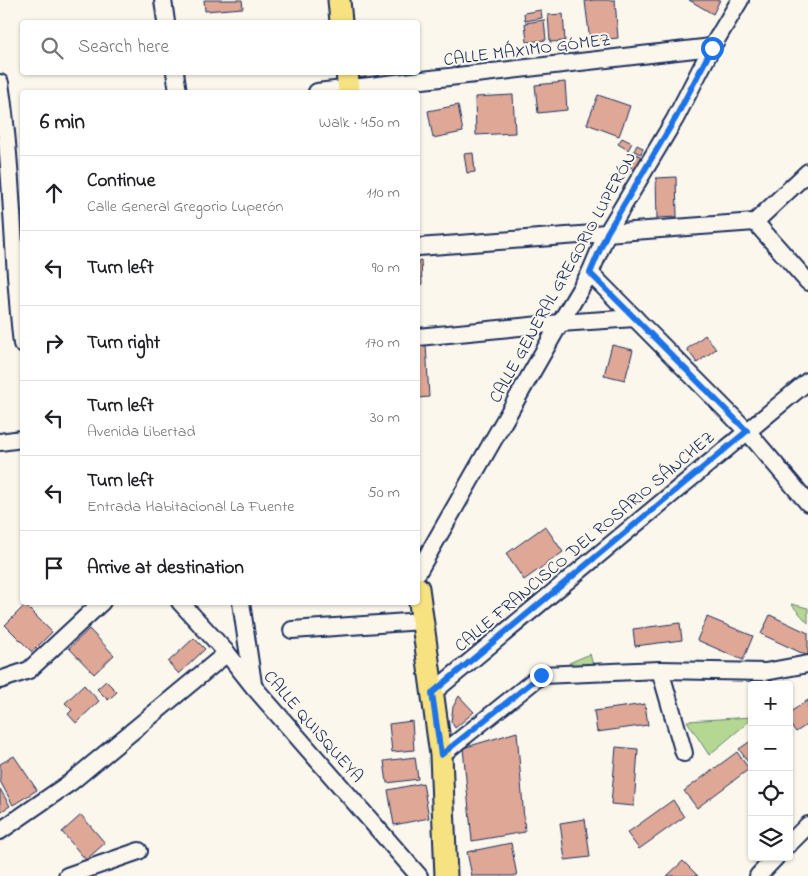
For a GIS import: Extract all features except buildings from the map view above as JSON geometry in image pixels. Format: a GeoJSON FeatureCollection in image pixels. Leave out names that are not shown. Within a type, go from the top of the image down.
{"type":"FeatureCollection","features":[{"type":"Feature","properties":{"kind":"main road"},"geometry":{"type":"LineString","coordinates":[[339,0],[341,20]]}},
{"type":"Feature","properties":{"kind":"main road"},"geometry":{"type":"LineString","coordinates":[[420,605],[441,755],[446,876]]}},
{"type":"Feature","properties":{"kind":"street"},"geometry":{"type":"LineString","coordinates":[[163,0],[166,20]]}},
{"type":"Feature","properties":{"kind":"street","name":"CALLE GENERAL GREGORIO LUPERÓN"},"geometry":{"type":"LineString","coordinates":[[420,568],[590,273],[607,233],[675,119],[712,48],[740,0]]}},
{"type":"Feature","properties":{"kind":"street","name":"CALLE MÁXIMO GÓMEZ"},"geometry":{"type":"LineString","coordinates":[[326,90],[348,85],[712,48]]}},
{"type":"Feature","properties":{"kind":"street"},"geometry":{"type":"LineString","coordinates":[[175,75],[178,90]]}},
{"type":"Feature","properties":{"kind":"street"},"geometry":{"type":"LineString","coordinates":[[0,83],[10,126],[13,292],[20,332]]}},
{"type":"Feature","properties":{"kind":"street"},"geometry":{"type":"LineString","coordinates":[[420,247],[755,222],[808,172]]}},
{"type":"Feature","properties":{"kind":"street"},"geometry":{"type":"LineString","coordinates":[[755,222],[808,282]]}},
{"type":"Feature","properties":{"kind":"street"},"geometry":{"type":"LineString","coordinates":[[590,273],[747,431],[808,503]]}},
{"type":"Feature","properties":{"kind":"street"},"geometry":{"type":"LineString","coordinates":[[420,337],[560,323],[635,318]]}},
{"type":"Feature","properties":{"kind":"street","name":"CALLE FRANCISCO DEL ROSARIO SÁNCHEZ"},"geometry":{"type":"LineString","coordinates":[[432,693],[808,381]]}},
{"type":"Feature","properties":{"kind":"street"},"geometry":{"type":"LineString","coordinates":[[0,442],[20,439]]}},
{"type":"Feature","properties":{"kind":"street"},"geometry":{"type":"LineString","coordinates":[[0,680],[29,670],[99,605]]}},
{"type":"Feature","properties":{"kind":"street","name":"CALLE QUISQUEYA"},"geometry":{"type":"LineString","coordinates":[[183,605],[419,876]]}},
{"type":"Feature","properties":{"kind":"street"},"geometry":{"type":"LineString","coordinates":[[240,605],[253,686]]}},
{"type":"Feature","properties":{"kind":"street"},"geometry":{"type":"LineString","coordinates":[[292,630],[422,622]]}},
{"type":"Feature","properties":{"kind":"street"},"geometry":{"type":"LineString","coordinates":[[0,831],[71,782],[227,654]]}},
{"type":"Feature","properties":{"kind":"street"},"geometry":{"type":"LineString","coordinates":[[441,755],[541,675],[660,670],[765,672],[808,664]]}},
{"type":"Feature","properties":{"kind":"street"},"geometry":{"type":"LineString","coordinates":[[660,670],[684,754]]}},
{"type":"Feature","properties":{"kind":"street"},"geometry":{"type":"LineString","coordinates":[[793,840],[808,825]]}},
{"type":"Feature","properties":{"kind":"street"},"geometry":{"type":"LineString","coordinates":[[67,876],[139,851]]}},
{"type":"Feature","properties":{"kind":"street"},"geometry":{"type":"LineString","coordinates":[[758,876],[772,861]]}},
{"type":"Feature","properties":{"kind":"green space"},"geometry":{"type":"Polygon","coordinates":[[[791,604],[808,608],[808,623],[791,604]]]}},
{"type":"Feature","properties":{"kind":"green space"},"geometry":{"type":"Polygon","coordinates":[[[590,654],[594,669],[575,670],[569,663],[590,654]]]}},
{"type":"Feature","properties":{"kind":"green space"},"geometry":{"type":"Polygon","coordinates":[[[748,717],[748,722],[709,755],[687,721],[748,717]]]}},
{"type":"Feature","properties":{"kind":"route"},"geometry":{"type":"LineString","coordinates":[[541,675],[441,755],[432,693],[747,431],[590,273],[607,233],[675,119],[712,48]]}}]}
